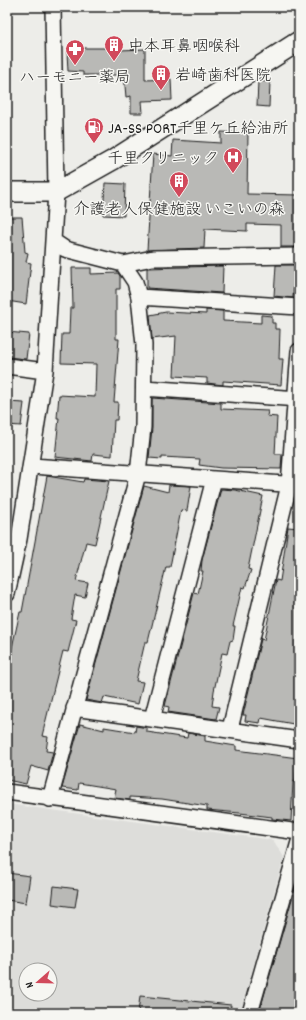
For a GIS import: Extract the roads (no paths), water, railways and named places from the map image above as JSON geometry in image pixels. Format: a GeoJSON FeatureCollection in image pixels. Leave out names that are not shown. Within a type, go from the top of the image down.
{"type":"FeatureCollection","features":[{"type":"Feature","properties":{"kind":"main road"},"geometry":{"type":"LineString","coordinates":[[7,192],[56,192],[113,160],[299,41]]}},
{"type":"Feature","properties":{"kind":"street"},"geometry":{"type":"LineString","coordinates":[[7,594],[19,539],[32,466],[45,371],[56,192],[53,7]]}},
{"type":"Feature","properties":{"kind":"street"},"geometry":{"type":"LineString","coordinates":[[53,241],[65,249],[123,264],[153,258],[299,256]]}},
{"type":"Feature","properties":{"kind":"street"},"geometry":{"type":"LineString","coordinates":[[50,799],[138,474],[143,427],[144,345],[139,297],[135,282],[123,264]]}},
{"type":"Feature","properties":{"kind":"street"},"geometry":{"type":"LineString","coordinates":[[139,297],[299,307]]}},
{"type":"Feature","properties":{"kind":"street"},"geometry":{"type":"LineString","coordinates":[[230,729],[294,485],[299,351]]}},
{"type":"Feature","properties":{"kind":"street"},"geometry":{"type":"LineString","coordinates":[[7,366],[45,371]]}},
{"type":"Feature","properties":{"kind":"street"},"geometry":{"type":"LineString","coordinates":[[144,388],[298,399]]}},
{"type":"Feature","properties":{"kind":"street"},"geometry":{"type":"LineString","coordinates":[[32,466],[294,485]]}},
{"type":"Feature","properties":{"kind":"street"},"geometry":{"type":"LineString","coordinates":[[152,719],[214,479]]}},
{"type":"Feature","properties":{"kind":"street"},"geometry":{"type":"LineString","coordinates":[[74,708],[299,740]]}},
{"type":"Feature","properties":{"kind":"street"},"geometry":{"type":"LineString","coordinates":[[7,792],[299,832]]}},
{"type":"Feature","properties":{"kind":"street"},"geometry":{"type":"LineString","coordinates":[[250,1013],[299,842]]}},
{"type":"Feature","properties":{"kind":"place","name":"中本耳鼻咽喉科"},"geometry":{"type":"Point","coordinates":[114,62]}},
{"type":"Feature","properties":{"kind":"place","name":"ハーモニー薬局"},"geometry":{"type":"Point","coordinates":[75,66]}},
{"type":"Feature","properties":{"kind":"place","name":"岩崎歯科医院"},"geometry":{"type":"Point","coordinates":[161,91]}},
{"type":"Feature","properties":{"kind":"place","name":"JA-SS PORT千里ケ丘給油所"},"geometry":{"type":"Point","coordinates":[94,144]}},
{"type":"Feature","properties":{"kind":"place","name":"千里クリニック"},"geometry":{"type":"Point","coordinates":[233,174]}},
{"type":"Feature","properties":{"kind":"place","name":"介護老人保健施設 いこいの森"},"geometry":{"type":"Point","coordinates":[179,198]}}]}
